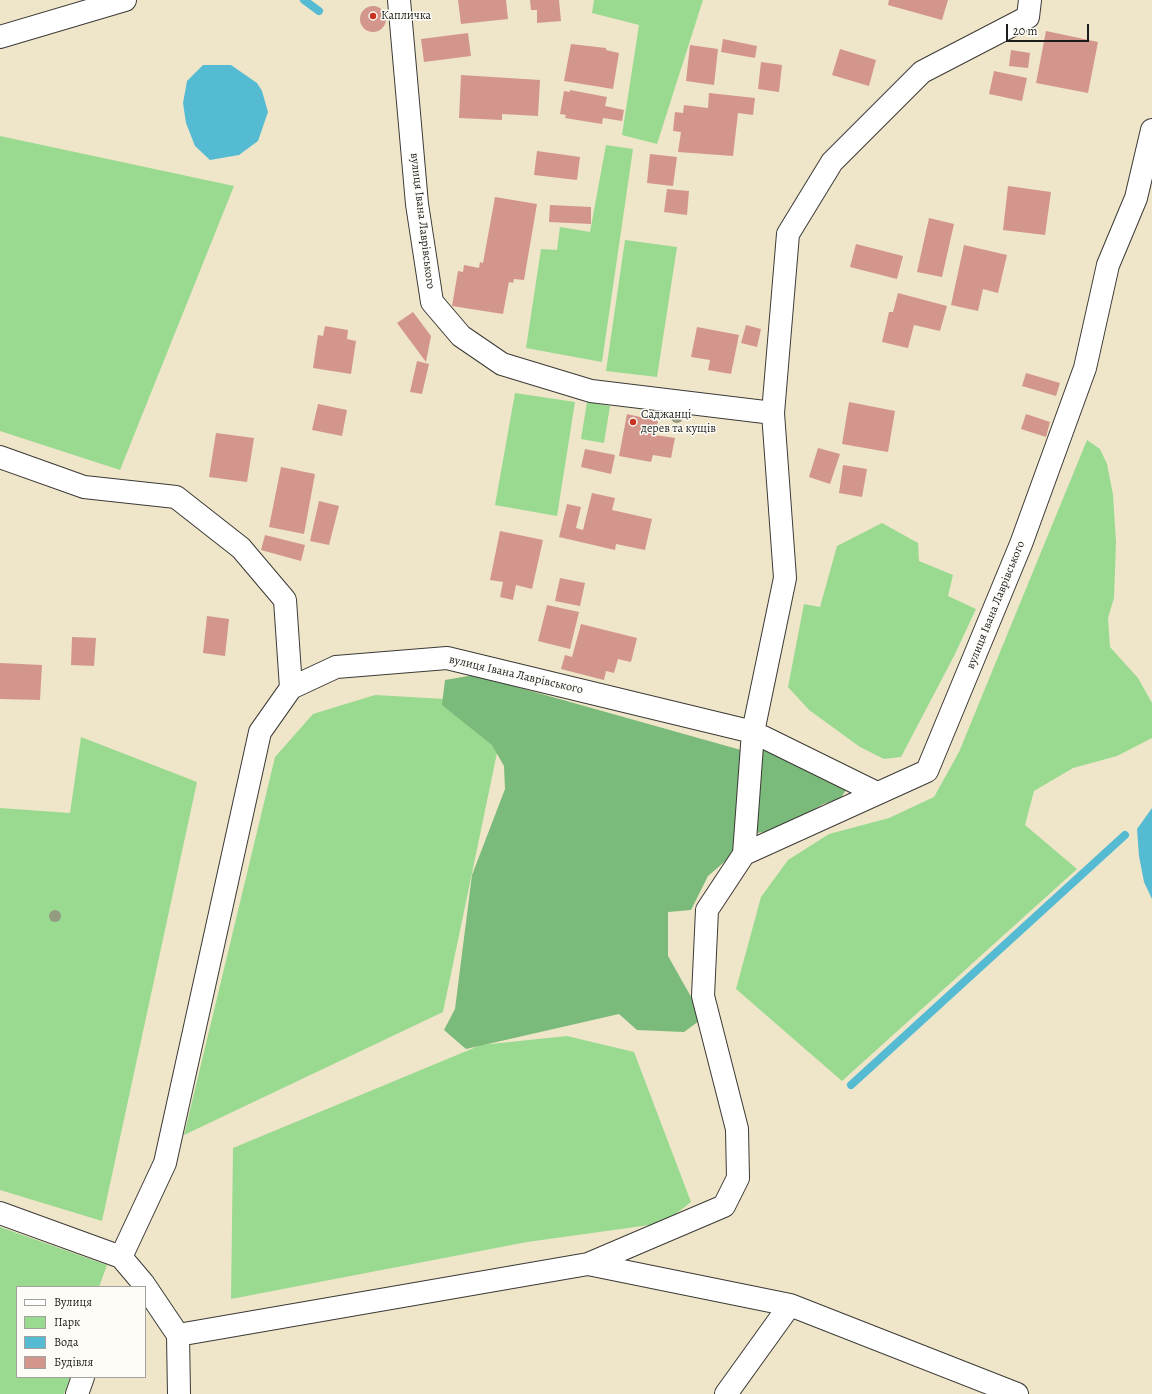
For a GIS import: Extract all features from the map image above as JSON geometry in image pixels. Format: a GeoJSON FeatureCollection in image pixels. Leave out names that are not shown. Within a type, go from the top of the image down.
{"type":"FeatureCollection","features":[{"type":"Feature","properties":{"kind":"street"},"geometry":{"type":"LineString","coordinates":[[0,37],[125,0]]}},
{"type":"Feature","properties":{"kind":"street","name":"вулиця Івана Лаврівського"},"geometry":{"type":"LineString","coordinates":[[399,0],[417,204],[432,302],[461,336],[502,364],[591,391],[773,414]]}},
{"type":"Feature","properties":{"kind":"street"},"geometry":{"type":"LineString","coordinates":[[178,1335],[588,1264],[724,1206],[738,1178],[737,1128],[703,996],[708,910],[744,854],[753,732],[785,578],[773,414],[788,234],[832,162],[922,72],[1028,18],[1030,0]]}},
{"type":"Feature","properties":{"kind":"street","name":"вулиця Івана Лаврівського"},"geometry":{"type":"LineString","coordinates":[[744,854],[927,771],[1021,544],[1086,368],[1108,265],[1136,198],[1152,130]]}},
{"type":"Feature","properties":{"kind":"street"},"geometry":{"type":"LineString","coordinates":[[0,457],[84,487],[176,497],[241,548],[285,600],[291,688],[260,732],[166,1163],[121,1257]]}},
{"type":"Feature","properties":{"kind":"street","name":"вулиця Івана Лаврівського"},"geometry":{"type":"LineString","coordinates":[[291,688],[336,667],[447,658],[753,732],[877,793]]}},
{"type":"Feature","properties":{"kind":"street"},"geometry":{"type":"LineString","coordinates":[[0,1213],[121,1257],[141,1285]]}},
{"type":"Feature","properties":{"kind":"street"},"geometry":{"type":"LineString","coordinates":[[588,1264],[790,1305],[1017,1394]]}},
{"type":"Feature","properties":{"kind":"street"},"geometry":{"type":"LineString","coordinates":[[146,1292],[178,1335],[180,1394]]}},
{"type":"Feature","properties":{"kind":"street"},"geometry":{"type":"LineString","coordinates":[[726,1394],[790,1305]]}},
{"type":"Feature","properties":{"kind":"street"},"geometry":{"type":"LineString","coordinates":[[77,1394],[83,1378]]}},
{"type":"Feature","properties":{"kind":"green space"},"geometry":{"type":"Polygon","coordinates":[[[594,0],[703,0],[657,144],[622,135],[639,25],[592,13],[594,0]]]}},
{"type":"Feature","properties":{"kind":"green space"},"geometry":{"type":"Polygon","coordinates":[[[0,136],[234,186],[120,470],[0,431],[0,136]]]}},
{"type":"Feature","properties":{"kind":"green space"},"geometry":{"type":"Polygon","coordinates":[[[606,145],[633,149],[602,362],[526,348],[541,249],[557,250],[560,227],[590,232],[606,145]]]}},
{"type":"Feature","properties":{"kind":"green space"},"geometry":{"type":"Polygon","coordinates":[[[625,240],[677,247],[657,377],[606,371],[625,240]]]}},
{"type":"Feature","properties":{"kind":"green space"},"geometry":{"type":"Polygon","coordinates":[[[515,393],[575,402],[557,516],[495,505],[515,393]]]}},
{"type":"Feature","properties":{"kind":"green space"},"geometry":{"type":"Polygon","coordinates":[[[587,402],[610,406],[604,443],[581,439],[587,402]]]}},
{"type":"Feature","properties":{"kind":"green space"},"geometry":{"type":"Polygon","coordinates":[[[1087,440],[1100,449],[1107,464],[1113,495],[1116,542],[1114,598],[1108,618],[1110,647],[1138,678],[1152,703],[1152,738],[1117,756],[1073,768],[1034,791],[1025,825],[1077,869],[842,1081],[736,989],[761,897],[788,860],[829,834],[889,818],[934,797],[959,752],[1087,440]]]}},
{"type":"Feature","properties":{"kind":"green space"},"geometry":{"type":"Polygon","coordinates":[[[882,523],[918,543],[919,561],[953,575],[948,596],[976,609],[954,656],[901,757],[884,759],[860,747],[809,710],[788,687],[804,604],[820,607],[837,546],[882,523]]]}},
{"type":"Feature","properties":{"kind":"green space"},"geometry":{"type":"Polygon","coordinates":[[[474,675],[741,750],[755,756],[768,740],[830,773],[846,790],[840,799],[823,804],[788,825],[772,831],[757,833],[753,822],[745,844],[708,876],[691,910],[668,912],[668,956],[703,1018],[684,1032],[637,1030],[619,1014],[466,1049],[444,1030],[455,1009],[472,875],[505,789],[504,766],[492,745],[442,705],[445,680],[474,675]]]}},
{"type":"Feature","properties":{"kind":"green space"},"geometry":{"type":"Polygon","coordinates":[[[375,695],[445,699],[502,729],[443,1012],[184,1135],[275,757],[313,714],[375,695]]]}},
{"type":"Feature","properties":{"kind":"green space"},"geometry":{"type":"Polygon","coordinates":[[[81,737],[197,782],[102,1221],[0,1190],[0,808],[70,813],[81,737]]]}},
{"type":"Feature","properties":{"kind":"green space"},"geometry":{"type":"Polygon","coordinates":[[[567,1036],[634,1052],[691,1202],[664,1223],[527,1242],[231,1299],[233,1148],[481,1045],[567,1036]]]}},
{"type":"Feature","properties":{"kind":"green space"},"geometry":{"type":"Polygon","coordinates":[[[0,1227],[107,1265],[99,1286],[16,1286],[16,1378],[70,1378],[64,1394],[0,1394],[0,1227]]]}},
{"type":"Feature","properties":{"kind":"water"},"geometry":{"type":"Polygon","coordinates":[[[203,65],[231,65],[257,83],[262,91],[268,112],[258,141],[239,155],[210,160],[195,146],[186,123],[183,103],[187,81],[203,65]]]}},
{"type":"Feature","properties":{"kind":"water"},"geometry":{"type":"Polygon","coordinates":[[[1152,808],[1152,899],[1144,882],[1139,856],[1137,829],[1152,808]]]}},
{"type":"Feature","properties":{"kind":"building"},"geometry":{"type":"Polygon","coordinates":[[[458,0],[506,0],[508,19],[461,24],[458,0]]]}},
{"type":"Feature","properties":{"kind":"building"},"geometry":{"type":"Polygon","coordinates":[[[530,0],[559,0],[561,21],[537,23],[537,10],[531,10],[530,0]]]}},
{"type":"Feature","properties":{"kind":"building"},"geometry":{"type":"Polygon","coordinates":[[[889,0],[948,0],[942,20],[888,5],[889,0]]]}},
{"type":"Feature","properties":{"kind":"building","name":"Капличка"},"geometry":{"type":"Polygon","coordinates":[[[373,6],[382,10],[386,19],[382,28],[373,32],[364,28],[360,19],[364,10],[373,6]]]}},
{"type":"Feature","properties":{"kind":"building"},"geometry":{"type":"Polygon","coordinates":[[[1046,31],[1098,42],[1088,93],[1036,83],[1046,31]]]}},
{"type":"Feature","properties":{"kind":"building"},"geometry":{"type":"Polygon","coordinates":[[[468,33],[471,56],[424,62],[421,39],[468,33]]]}},
{"type":"Feature","properties":{"kind":"building"},"geometry":{"type":"Polygon","coordinates":[[[723,39],[757,46],[755,58],[721,52],[723,39]]]}},
{"type":"Feature","properties":{"kind":"building"},"geometry":{"type":"Polygon","coordinates":[[[571,44],[606,48],[606,50],[619,53],[613,89],[564,81],[571,44]]]}},
{"type":"Feature","properties":{"kind":"building"},"geometry":{"type":"Polygon","coordinates":[[[690,45],[718,49],[714,85],[686,81],[690,45]]]}},
{"type":"Feature","properties":{"kind":"building"},"geometry":{"type":"Polygon","coordinates":[[[840,49],[876,60],[869,86],[832,75],[840,49]]]}},
{"type":"Feature","properties":{"kind":"building"},"geometry":{"type":"Polygon","coordinates":[[[1011,50],[1030,53],[1028,68],[1009,66],[1011,50]]]}},
{"type":"Feature","properties":{"kind":"building"},"geometry":{"type":"Polygon","coordinates":[[[761,62],[782,65],[779,92],[758,89],[761,62]]]}},
{"type":"Feature","properties":{"kind":"building"},"geometry":{"type":"Polygon","coordinates":[[[994,71],[1027,78],[1022,101],[989,94],[994,71]]]}},
{"type":"Feature","properties":{"kind":"building"},"geometry":{"type":"Polygon","coordinates":[[[461,75],[540,80],[538,116],[502,114],[502,120],[459,118],[461,75]]]}},
{"type":"Feature","properties":{"kind":"building"},"geometry":{"type":"Polygon","coordinates":[[[570,90],[607,97],[605,106],[624,110],[622,121],[603,118],[602,124],[565,118],[566,115],[560,114],[564,91],[570,92],[570,90]]]}},
{"type":"Feature","properties":{"kind":"building"},"geometry":{"type":"Polygon","coordinates":[[[709,93],[755,98],[753,115],[738,113],[733,156],[678,152],[681,132],[673,131],[675,112],[683,113],[684,105],[708,108],[709,93]]]}},
{"type":"Feature","properties":{"kind":"building"},"geometry":{"type":"Polygon","coordinates":[[[537,151],[580,157],[577,180],[534,175],[537,151]]]}},
{"type":"Feature","properties":{"kind":"building"},"geometry":{"type":"Polygon","coordinates":[[[650,154],[677,157],[673,186],[647,183],[650,154]]]}},
{"type":"Feature","properties":{"kind":"building"},"geometry":{"type":"Polygon","coordinates":[[[1008,186],[1051,192],[1045,235],[1003,230],[1008,186]]]}},
{"type":"Feature","properties":{"kind":"building"},"geometry":{"type":"Polygon","coordinates":[[[667,189],[689,191],[687,215],[664,212],[667,189]]]}},
{"type":"Feature","properties":{"kind":"building"},"geometry":{"type":"Polygon","coordinates":[[[495,197],[537,204],[524,280],[514,279],[513,283],[509,282],[503,314],[452,306],[458,271],[463,272],[464,265],[479,268],[480,262],[483,263],[495,197]]]}},
{"type":"Feature","properties":{"kind":"building"},"geometry":{"type":"Polygon","coordinates":[[[550,205],[591,207],[591,224],[549,222],[550,205]]]}},
{"type":"Feature","properties":{"kind":"building"},"geometry":{"type":"Polygon","coordinates":[[[929,218],[954,224],[942,277],[917,272],[929,218]]]}},
{"type":"Feature","properties":{"kind":"building"},"geometry":{"type":"Polygon","coordinates":[[[856,244],[903,256],[897,279],[850,267],[856,244]]]}},
{"type":"Feature","properties":{"kind":"building"},"geometry":{"type":"Polygon","coordinates":[[[964,245],[1007,255],[998,293],[983,289],[978,311],[951,305],[964,245]]]}},
{"type":"Feature","properties":{"kind":"building"},"geometry":{"type":"Polygon","coordinates":[[[898,293],[947,306],[940,331],[914,325],[908,348],[882,342],[889,312],[893,312],[898,293]]]}},
{"type":"Feature","properties":{"kind":"building"},"geometry":{"type":"Polygon","coordinates":[[[413,312],[431,336],[426,362],[397,323],[413,312]]]}},
{"type":"Feature","properties":{"kind":"building"},"geometry":{"type":"Polygon","coordinates":[[[746,325],[761,329],[757,347],[741,343],[746,325]]]}},
{"type":"Feature","properties":{"kind":"building"},"geometry":{"type":"Polygon","coordinates":[[[325,326],[348,330],[347,339],[356,341],[351,374],[313,368],[318,335],[323,336],[325,326]]]}},
{"type":"Feature","properties":{"kind":"building"},"geometry":{"type":"Polygon","coordinates":[[[697,327],[739,335],[731,374],[708,370],[710,360],[691,357],[697,327]]]}},
{"type":"Feature","properties":{"kind":"building"},"geometry":{"type":"Polygon","coordinates":[[[417,361],[429,364],[422,394],[410,392],[417,361]]]}},
{"type":"Feature","properties":{"kind":"building"},"geometry":{"type":"Polygon","coordinates":[[[1026,373],[1060,383],[1056,396],[1022,386],[1026,373]]]}},
{"type":"Feature","properties":{"kind":"building"},"geometry":{"type":"Polygon","coordinates":[[[849,402],[895,411],[888,452],[842,444],[849,402]]]}},
{"type":"Feature","properties":{"kind":"building"},"geometry":{"type":"Polygon","coordinates":[[[318,404],[347,410],[342,436],[312,430],[318,404]]]}},
{"type":"Feature","properties":{"kind":"building"},"geometry":{"type":"Polygon","coordinates":[[[627,414],[658,421],[655,435],[675,438],[671,458],[653,455],[651,462],[619,456],[627,414]]]}},
{"type":"Feature","properties":{"kind":"building"},"geometry":{"type":"Polygon","coordinates":[[[1026,414],[1050,422],[1046,437],[1021,429],[1026,414]]]}},
{"type":"Feature","properties":{"kind":"building"},"geometry":{"type":"Polygon","coordinates":[[[216,433],[254,438],[247,482],[209,477],[216,433]]]}},
{"type":"Feature","properties":{"kind":"building"},"geometry":{"type":"Polygon","coordinates":[[[818,448],[840,454],[830,484],[809,477],[818,448]]]}},
{"type":"Feature","properties":{"kind":"building"},"geometry":{"type":"Polygon","coordinates":[[[585,449],[615,455],[611,474],[581,467],[585,449]]]}},
{"type":"Feature","properties":{"kind":"building"},"geometry":{"type":"Polygon","coordinates":[[[843,465],[867,469],[862,497],[839,493],[843,465]]]}},
{"type":"Feature","properties":{"kind":"building"},"geometry":{"type":"Polygon","coordinates":[[[281,467],[315,474],[304,534],[269,527],[281,467]]]}},
{"type":"Feature","properties":{"kind":"building"},"geometry":{"type":"Polygon","coordinates":[[[592,493],[615,498],[612,510],[652,519],[645,550],[616,544],[615,550],[559,537],[567,504],[581,507],[576,528],[583,530],[592,493]]]}},
{"type":"Feature","properties":{"kind":"building"},"geometry":{"type":"Polygon","coordinates":[[[319,501],[339,506],[329,545],[310,541],[319,501]]]}},
{"type":"Feature","properties":{"kind":"building"},"geometry":{"type":"Polygon","coordinates":[[[500,531],[543,540],[532,589],[516,585],[513,600],[500,597],[503,582],[490,580],[500,531]]]}},
{"type":"Feature","properties":{"kind":"building"},"geometry":{"type":"Polygon","coordinates":[[[265,535],[305,545],[301,561],[261,550],[265,535]]]}},
{"type":"Feature","properties":{"kind":"building"},"geometry":{"type":"Polygon","coordinates":[[[560,578],[585,583],[580,606],[555,601],[560,578]]]}},
{"type":"Feature","properties":{"kind":"building"},"geometry":{"type":"Polygon","coordinates":[[[547,605],[579,612],[570,649],[538,641],[547,605]]]}},
{"type":"Feature","properties":{"kind":"building"},"geometry":{"type":"Polygon","coordinates":[[[207,616],[229,619],[225,656],[203,653],[207,616]]]}},
{"type":"Feature","properties":{"kind":"building"},"geometry":{"type":"Polygon","coordinates":[[[581,624],[637,638],[631,662],[618,659],[614,673],[606,671],[604,680],[561,669],[565,655],[572,657],[581,624]]]}},
{"type":"Feature","properties":{"kind":"building"},"geometry":{"type":"Polygon","coordinates":[[[72,637],[96,638],[94,666],[71,665],[72,637]]]}},
{"type":"Feature","properties":{"kind":"building"},"geometry":{"type":"Polygon","coordinates":[[[0,663],[42,665],[40,700],[0,699],[0,663]]]}},
{"type":"Feature","properties":{"kind":"waterway"},"geometry":{"type":"LineString","coordinates":[[304,0],[319,11]]}},
{"type":"Feature","properties":{"kind":"waterway"},"geometry":{"type":"LineString","coordinates":[[851,1085],[1125,835]]}},
{"type":"Feature","properties":{"kind":"place","name":"Капличка"},"geometry":{"type":"Point","coordinates":[373,16]}},
{"type":"Feature","properties":{"kind":"place","name":"Саджанці дерев та кущів"},"geometry":{"type":"Point","coordinates":[633,422]}}]}
